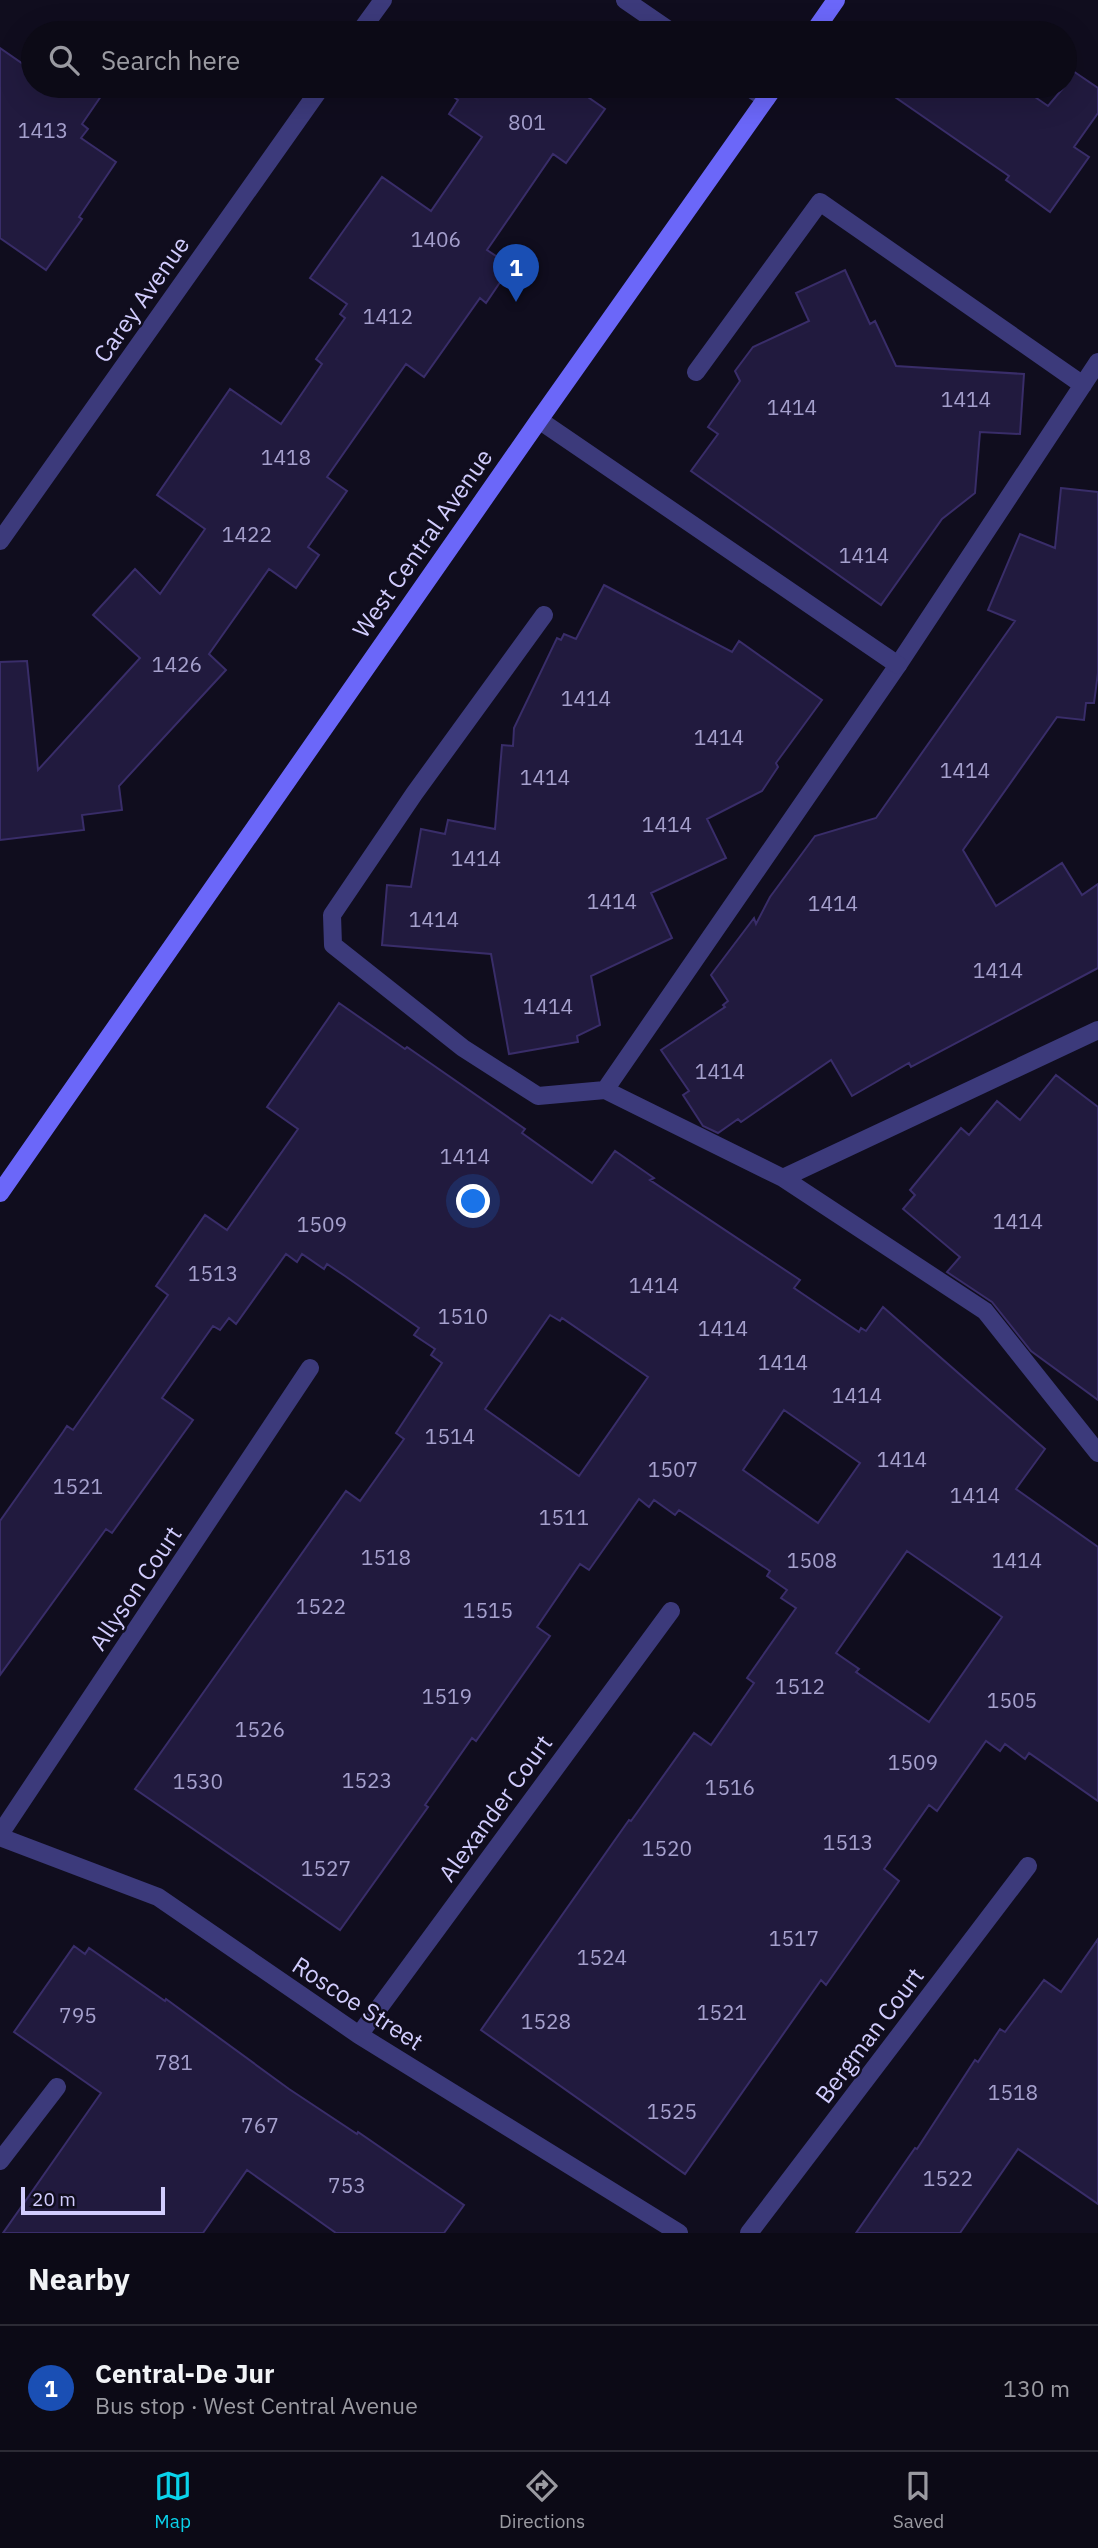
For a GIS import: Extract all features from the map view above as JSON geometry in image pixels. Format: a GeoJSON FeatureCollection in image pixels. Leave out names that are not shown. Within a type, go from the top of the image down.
{"type":"FeatureCollection","features":[{"type":"Feature","properties":{"kind":"main road"},"geometry":{"type":"LineString","coordinates":[[821,21],[836,0]]}},
{"type":"Feature","properties":{"kind":"main road","name":"West Central Avenue"},"geometry":{"type":"LineString","coordinates":[[0,1193],[767,98]]}},
{"type":"Feature","properties":{"kind":"street"},"geometry":{"type":"LineString","coordinates":[[368,21],[383,0]]}},
{"type":"Feature","properties":{"kind":"street"},"geometry":{"type":"LineString","coordinates":[[625,0],[656,21]]}},
{"type":"Feature","properties":{"kind":"street","name":"Carey Avenue"},"geometry":{"type":"LineString","coordinates":[[0,541],[314,98]]}},
{"type":"Feature","properties":{"kind":"street"},"geometry":{"type":"LineString","coordinates":[[696,372],[820,202],[1083,384]]}},
{"type":"Feature","properties":{"kind":"street"},"geometry":{"type":"LineString","coordinates":[[605,1090],[898,665],[1098,362]]}},
{"type":"Feature","properties":{"kind":"street"},"geometry":{"type":"LineString","coordinates":[[539,420],[898,665]]}},
{"type":"Feature","properties":{"kind":"street"},"geometry":{"type":"LineString","coordinates":[[544,615],[414,794],[332,915],[332,945],[463,1048],[538,1096],[605,1090],[783,1178],[985,1311],[1098,1453]]}},
{"type":"Feature","properties":{"kind":"street"},"geometry":{"type":"LineString","coordinates":[[783,1178],[1098,1030]]}},
{"type":"Feature","properties":{"kind":"street","name":"Allyson Court"},"geometry":{"type":"LineString","coordinates":[[0,1836],[310,1368]]}},
{"type":"Feature","properties":{"kind":"street","name":"Alexander Court"},"geometry":{"type":"LineString","coordinates":[[359,2035],[671,1611]]}},
{"type":"Feature","properties":{"kind":"street","name":"Roscoe Street"},"geometry":{"type":"LineString","coordinates":[[0,1836],[158,1897],[359,2035],[680,2233]]}},
{"type":"Feature","properties":{"kind":"street","name":"Bergman Court"},"geometry":{"type":"LineString","coordinates":[[749,2233],[1028,1866]]}},
{"type":"Feature","properties":{"kind":"street"},"geometry":{"type":"LineString","coordinates":[[2,2154],[57,2087]]}},
{"type":"Feature","properties":{"kind":"building"},"geometry":{"type":"Polygon","coordinates":[[[0,48],[21,63],[21,98],[100,98],[82,124],[88,129],[81,138],[116,162],[79,217],[82,219],[46,270],[0,238],[0,48]]]}},
{"type":"Feature","properties":{"kind":"building"},"geometry":{"type":"Polygon","coordinates":[[[1077,74],[1098,88],[1098,113],[1074,147],[1089,157],[1050,212],[1006,180],[1009,176],[896,98],[1036,98],[1048,106],[1055,98],[1077,98],[1077,74]]]}},
{"type":"Feature","properties":{"kind":"building"},"geometry":{"type":"Polygon","coordinates":[[[455,98],[589,98],[605,109],[566,163],[553,154],[487,250],[511,266],[486,303],[480,298],[424,377],[406,364],[327,477],[347,491],[308,547],[319,555],[296,588],[269,569],[209,654],[226,670],[119,786],[122,810],[82,815],[84,830],[0,840],[0,662],[27,661],[38,770],[140,658],[93,615],[135,569],[160,594],[205,529],[157,495],[230,389],[281,424],[322,364],[316,359],[345,318],[340,314],[347,304],[310,278],[382,177],[431,211],[482,137],[449,114],[458,100],[455,98]]]}},
{"type":"Feature","properties":{"kind":"building"},"geometry":{"type":"Polygon","coordinates":[[[845,270],[870,324],[875,321],[896,366],[1024,374],[1020,434],[980,432],[975,493],[942,519],[881,605],[691,471],[718,434],[708,427],[740,381],[735,371],[753,347],[809,321],[796,293],[845,270]]]}},
{"type":"Feature","properties":{"kind":"building"},"geometry":{"type":"Polygon","coordinates":[[[1061,488],[1098,492],[1098,673],[1094,703],[1086,703],[1084,720],[1057,717],[963,850],[996,906],[1062,863],[1082,895],[1098,884],[1098,968],[911,1067],[909,1063],[852,1096],[831,1060],[741,1122],[738,1119],[718,1133],[703,1126],[683,1095],[689,1091],[661,1050],[725,1007],[723,1005],[728,1001],[711,975],[754,918],[756,924],[770,897],[815,836],[876,818],[1015,621],[988,610],[1020,534],[1055,548],[1061,488]]]}},
{"type":"Feature","properties":{"kind":"building"},"geometry":{"type":"Polygon","coordinates":[[[604,585],[732,652],[739,641],[822,700],[776,763],[778,767],[762,791],[707,819],[726,858],[651,893],[672,938],[591,976],[600,1025],[577,1036],[578,1042],[509,1054],[491,954],[382,945],[387,885],[411,887],[421,829],[445,834],[448,820],[495,829],[502,745],[513,746],[514,728],[557,638],[561,640],[564,634],[576,639],[604,585]]]}},
{"type":"Feature","properties":{"kind":"building"},"geometry":{"type":"Polygon","coordinates":[[[339,1003],[525,1129],[522,1133],[592,1183],[615,1151],[654,1178],[650,1180],[800,1280],[794,1288],[859,1332],[861,1328],[866,1331],[883,1307],[1045,1449],[1016,1489],[1098,1547],[1098,1801],[1029,1753],[1025,1759],[1005,1744],[1000,1751],[986,1741],[937,1811],[929,1805],[884,1869],[899,1881],[826,1985],[821,1980],[685,2174],[481,2030],[629,1820],[631,1821],[694,1733],[711,1745],[754,1683],[747,1678],[796,1608],[781,1598],[787,1590],[767,1576],[770,1571],[679,1510],[675,1515],[654,1500],[649,1507],[639,1499],[589,1570],[580,1564],[537,1627],[550,1636],[476,1741],[472,1738],[425,1805],[428,1807],[340,1930],[135,1789],[346,1491],[360,1501],[404,1439],[396,1433],[442,1363],[431,1355],[435,1349],[414,1335],[419,1328],[345,1276],[327,1264],[324,1269],[302,1254],[297,1262],[286,1254],[236,1324],[229,1318],[220,1330],[213,1326],[162,1398],[193,1420],[112,1533],[106,1529],[0,1675],[0,1521],[67,1426],[73,1430],[168,1295],[156,1286],[205,1215],[227,1230],[298,1129],[267,1107],[339,1003]],[[550,1315],[485,1409],[579,1476],[648,1377],[562,1318],[560,1321],[550,1315]],[[784,1410],[743,1470],[818,1523],[860,1463],[784,1410]],[[907,1551],[836,1653],[859,1669],[856,1672],[929,1722],[1002,1617],[907,1551]]]}},
{"type":"Feature","properties":{"kind":"building"},"geometry":{"type":"Polygon","coordinates":[[[1056,1075],[1098,1107],[1098,1400],[1031,1351],[992,1302],[947,1272],[960,1257],[903,1209],[915,1195],[910,1190],[961,1128],[969,1135],[997,1101],[1020,1120],[1056,1075]]]}},
{"type":"Feature","properties":{"kind":"building"},"geometry":{"type":"Polygon","coordinates":[[[1098,1939],[1098,2204],[1018,2149],[960,2233],[856,2233],[915,2148],[917,2149],[975,2060],[978,2062],[1000,2029],[1005,2032],[1044,1980],[1061,1992],[1098,1939]]]}},
{"type":"Feature","properties":{"kind":"building"},"geometry":{"type":"Polygon","coordinates":[[[74,1946],[85,1954],[89,1948],[165,2001],[166,1999],[289,2089],[357,2134],[358,2132],[464,2205],[444,2233],[336,2233],[247,2170],[203,2233],[3,2233],[101,2093],[14,2032],[74,1946]]]}},
{"type":"Feature","properties":{"kind":"place","name":"Central-De Jur"},"geometry":{"type":"Point","coordinates":[516,302]}}]}
